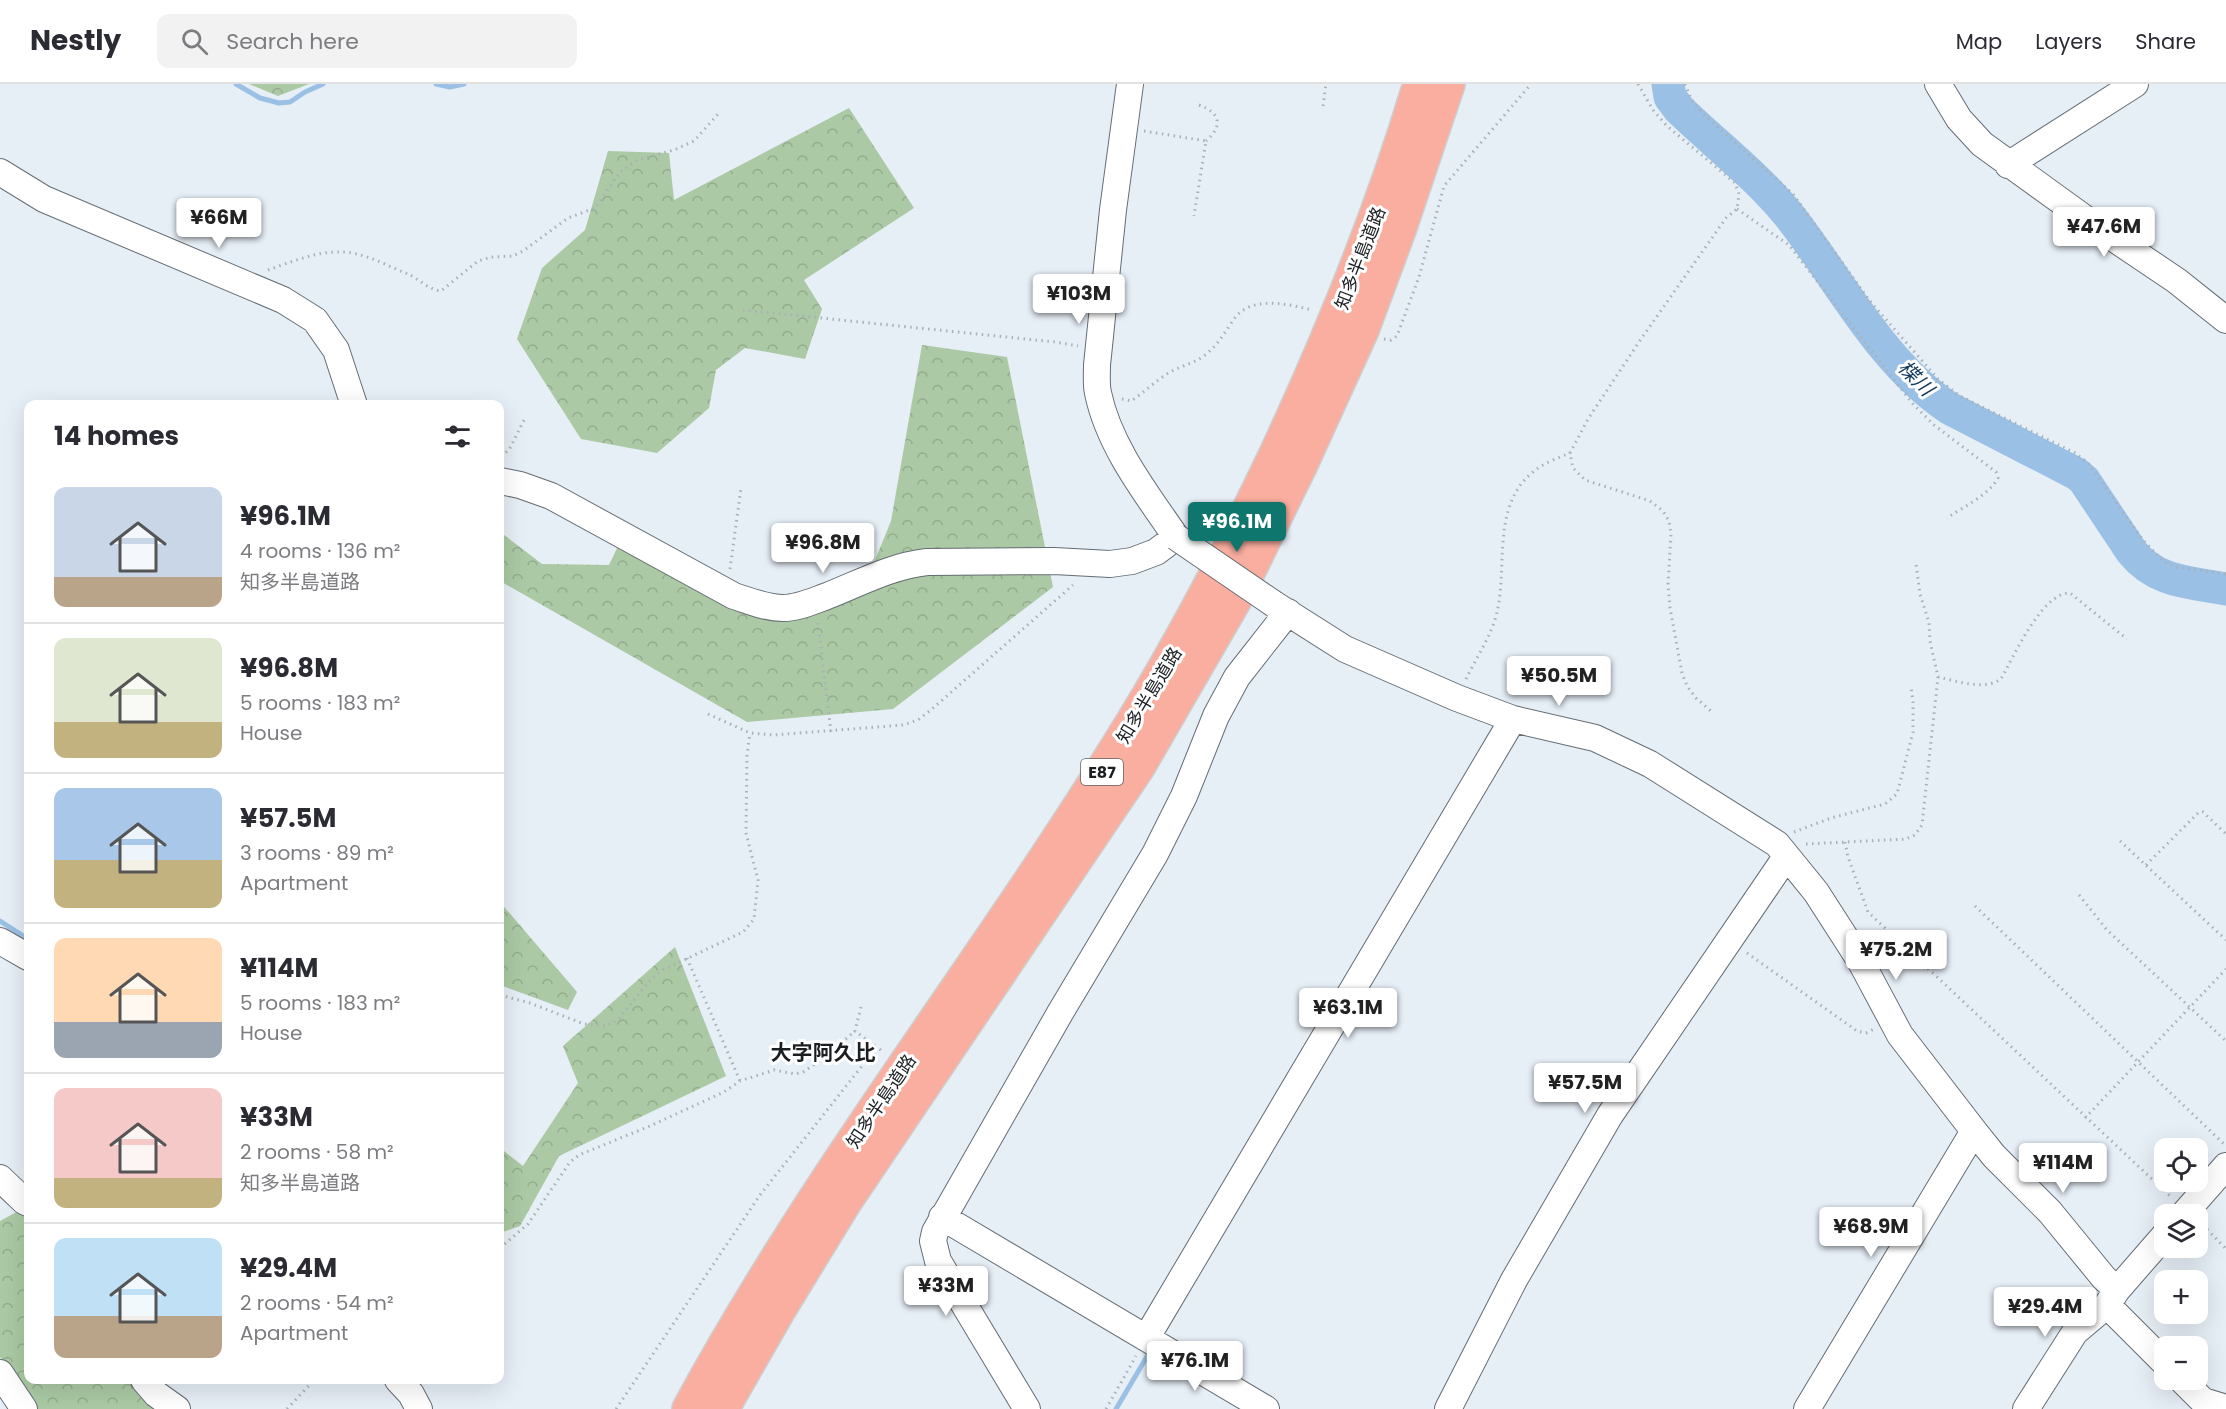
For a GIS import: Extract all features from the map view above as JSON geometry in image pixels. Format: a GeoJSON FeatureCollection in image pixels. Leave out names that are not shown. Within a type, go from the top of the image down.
{"type":"FeatureCollection","features":[{"type":"Feature","properties":{"kind":"highway","name":"知多半島道路"},"geometry":{"type":"LineString","coordinates":[[689,1409],[749,1301],[1117,749],[1199,610],[1314,374],[1395,165],[1420,84]]}},
{"type":"Feature","properties":{"kind":"highway","name":"知多半島道路"},"geometry":{"type":"LineString","coordinates":[[722,1409],[844,1203],[1138,767],[1234,601],[1301,464],[1362,330],[1399,231],[1448,84]]}},
{"type":"Feature","properties":{"kind":"highway"},"geometry":{"type":"LineString","coordinates":[[665,1409],[788,1220],[812,1204]]}},
{"type":"Feature","properties":{"kind":"street"},"geometry":{"type":"LineString","coordinates":[[1130,84],[1099,346],[1098,390],[1113,436],[1145,493],[1176,537],[1345,649],[1457,698],[1513,719],[1595,738],[1650,764],[1780,849],[1816,892],[1861,962],[1900,1035],[1994,1156],[2050,1212],[2104,1278],[2112,1297],[2154,1350]]}},
{"type":"Feature","properties":{"kind":"street"},"geometry":{"type":"LineString","coordinates":[[1938,84],[1959,119],[1982,144],[2008,165],[2177,281],[2226,320]]}},
{"type":"Feature","properties":{"kind":"street"},"geometry":{"type":"LineString","coordinates":[[2008,165],[2135,84]]}},
{"type":"Feature","properties":{"kind":"street"},"geometry":{"type":"LineString","coordinates":[[0,172],[44,199],[283,300],[315,320],[336,350],[352,400]]}},
{"type":"Feature","properties":{"kind":"street"},"geometry":{"type":"LineString","coordinates":[[504,482],[551,496],[734,596],[763,606],[785,608],[816,600],[881,573],[919,563],[1084,562],[1110,564],[1132,561],[1156,552],[1176,537]]}},
{"type":"Feature","properties":{"kind":"street"},"geometry":{"type":"LineString","coordinates":[[1027,1409],[938,1261],[933,1241],[935,1232],[1060,1013],[1155,854],[1184,796],[1216,716],[1237,677],[1281,608]]}},
{"type":"Feature","properties":{"kind":"street"},"geometry":{"type":"LineString","coordinates":[[1147,1337],[1513,719]]}},
{"type":"Feature","properties":{"kind":"street"},"geometry":{"type":"LineString","coordinates":[[1448,1409],[1514,1280],[1610,1115],[1780,849]]}},
{"type":"Feature","properties":{"kind":"street"},"geometry":{"type":"LineString","coordinates":[[0,941],[24,955]]}},
{"type":"Feature","properties":{"kind":"street"},"geometry":{"type":"LineString","coordinates":[[1807,1409],[1974,1131]]}},
{"type":"Feature","properties":{"kind":"street"},"geometry":{"type":"LineString","coordinates":[[2198,1204],[2226,1166]]}},
{"type":"Feature","properties":{"kind":"street"},"geometry":{"type":"LineString","coordinates":[[0,1178],[24,1201]]}},
{"type":"Feature","properties":{"kind":"street"},"geometry":{"type":"LineString","coordinates":[[942,1217],[1266,1409]]}},
{"type":"Feature","properties":{"kind":"street"},"geometry":{"type":"LineString","coordinates":[[2026,1409],[2075,1332],[2112,1297],[2154,1248]]}},
{"type":"Feature","properties":{"kind":"street"},"geometry":{"type":"LineString","coordinates":[[0,1373],[24,1409]]}},
{"type":"Feature","properties":{"kind":"street"},"geometry":{"type":"LineString","coordinates":[[147,1384],[156,1394],[177,1409]]}},
{"type":"Feature","properties":{"kind":"street"},"geometry":{"type":"LineString","coordinates":[[402,1384],[411,1394],[419,1409]]}},
{"type":"Feature","properties":{"kind":"street"},"geometry":{"type":"LineString","coordinates":[[2192,1390],[2209,1406]]}},
{"type":"Feature","properties":{"kind":"path"},"geometry":{"type":"LineString","coordinates":[[1323,106],[1326,84]]}},
{"type":"Feature","properties":{"kind":"path"},"geometry":{"type":"LineString","coordinates":[[1382,339],[1391,340],[1397,336],[1419,277],[1444,186],[1531,84]]}},
{"type":"Feature","properties":{"kind":"path"},"geometry":{"type":"LineString","coordinates":[[1457,698],[1497,614],[1504,528],[1513,496],[1533,471],[1570,453],[1588,418],[1641,339],[1726,218],[1737,209],[1739,194],[1735,183],[1667,126],[1653,110],[1638,84]]}},
{"type":"Feature","properties":{"kind":"path"},"geometry":{"type":"LineString","coordinates":[[1685,84],[1703,114],[1792,194],[1869,300],[1938,379],[1960,396],[2075,453],[2088,463],[2143,540],[2163,561],[2176,567],[2226,574]]}},
{"type":"Feature","properties":{"kind":"path"},"geometry":{"type":"LineString","coordinates":[[1194,216],[1206,141],[1218,125],[1217,119],[1208,108],[1199,105]]}},
{"type":"Feature","properties":{"kind":"path"},"geometry":{"type":"LineString","coordinates":[[243,283],[254,275],[293,262],[327,253],[342,252],[364,256],[415,277],[435,291],[441,291],[478,261],[491,257],[513,256],[568,218],[595,208],[620,172],[638,160],[674,150],[694,141],[719,113]]}},
{"type":"Feature","properties":{"kind":"path"},"geometry":{"type":"LineString","coordinates":[[1124,128],[1206,141]]}},
{"type":"Feature","properties":{"kind":"path"},"geometry":{"type":"LineString","coordinates":[[1737,209],[1789,245],[1913,404],[1934,425],[1996,472],[1998,478],[1996,482],[1980,496],[1947,518]]}},
{"type":"Feature","properties":{"kind":"path"},"geometry":{"type":"LineString","coordinates":[[1120,398],[1131,401],[1172,371],[1199,360],[1220,341],[1234,319],[1246,308],[1256,304],[1272,303],[1314,310]]}},
{"type":"Feature","properties":{"kind":"path"},"geometry":{"type":"LineString","coordinates":[[742,310],[1055,342],[1089,348],[1099,346]]}},
{"type":"Feature","properties":{"kind":"path"},"geometry":{"type":"LineString","coordinates":[[504,453],[509,450],[524,420]]}},
{"type":"Feature","properties":{"kind":"path"},"geometry":{"type":"LineString","coordinates":[[1570,453],[1573,468],[1585,480],[1650,501],[1663,511],[1671,534],[1668,584],[1682,673],[1687,686],[1696,698],[1712,712]]}},
{"type":"Feature","properties":{"kind":"path"},"geometry":{"type":"LineString","coordinates":[[701,577],[706,574],[729,575],[741,488]]}},
{"type":"Feature","properties":{"kind":"path"},"geometry":{"type":"LineString","coordinates":[[708,714],[750,733],[773,735],[903,725],[918,720],[1070,587],[1082,573],[1084,562]]}},
{"type":"Feature","properties":{"kind":"path"},"geometry":{"type":"LineString","coordinates":[[1780,849],[1791,844],[1906,839],[1915,835],[1922,825],[1938,677],[1930,641],[1929,623],[1920,594],[1916,564]]}},
{"type":"Feature","properties":{"kind":"path"},"geometry":{"type":"LineString","coordinates":[[1938,677],[1974,684],[1994,684],[2001,679],[2036,619],[2047,605],[2064,593],[2070,593],[2127,639]]}},
{"type":"Feature","properties":{"kind":"path"},"geometry":{"type":"LineString","coordinates":[[816,600],[831,732]]}},
{"type":"Feature","properties":{"kind":"path"},"geometry":{"type":"LineString","coordinates":[[1780,849],[1782,836],[1831,818],[1885,804],[1897,794],[1913,732],[1911,687]]}},
{"type":"Feature","properties":{"kind":"path"},"geometry":{"type":"LineString","coordinates":[[504,996],[530,1003],[584,1024],[606,1026],[618,1020],[650,980],[663,970],[743,933],[754,919],[758,880],[746,832],[747,756],[750,733]]}},
{"type":"Feature","properties":{"kind":"path"},"geometry":{"type":"LineString","coordinates":[[2146,866],[2199,812],[2203,812],[2226,834]]}},
{"type":"Feature","properties":{"kind":"path"},"geometry":{"type":"LineString","coordinates":[[2120,841],[2226,940]]}},
{"type":"Feature","properties":{"kind":"path"},"geometry":{"type":"LineString","coordinates":[[1845,842],[1848,857],[1868,912],[2177,1204]]}},
{"type":"Feature","properties":{"kind":"path"},"geometry":{"type":"LineString","coordinates":[[2079,895],[2107,930],[2226,1041]]}},
{"type":"Feature","properties":{"kind":"path"},"geometry":{"type":"LineString","coordinates":[[1975,906],[2226,1146]]}},
{"type":"Feature","properties":{"kind":"path"},"geometry":{"type":"LineString","coordinates":[[1745,952],[1857,1031],[1866,1033],[1892,1020]]}},
{"type":"Feature","properties":{"kind":"path"},"geometry":{"type":"LineString","coordinates":[[687,958],[740,1081]]}},
{"type":"Feature","properties":{"kind":"path"},"geometry":{"type":"LineString","coordinates":[[2085,1118],[2226,969]]}},
{"type":"Feature","properties":{"kind":"path"},"geometry":{"type":"LineString","coordinates":[[504,1245],[528,1224],[570,1162],[579,1155],[724,1092],[740,1081],[774,1070],[795,1074],[802,1072],[824,1058],[855,1031],[861,1007]]}},
{"type":"Feature","properties":{"kind":"path"},"geometry":{"type":"LineString","coordinates":[[855,1031],[890,1058]]}},
{"type":"Feature","properties":{"kind":"path"},"geometry":{"type":"LineString","coordinates":[[616,1409],[760,1195],[877,1047]]}},
{"type":"Feature","properties":{"kind":"path"},"geometry":{"type":"LineString","coordinates":[[2208,1232],[2226,1249]]}},
{"type":"Feature","properties":{"kind":"path"},"geometry":{"type":"LineString","coordinates":[[1106,1409],[1147,1337]]}},
{"type":"Feature","properties":{"kind":"path"},"geometry":{"type":"LineString","coordinates":[[287,1409],[310,1384]]}},
{"type":"Feature","properties":{"kind":"green space"},"geometry":{"type":"Polygon","coordinates":[[[249,84],[309,84],[278,96],[249,84]]]}},
{"type":"Feature","properties":{"kind":"green space"},"geometry":{"type":"Polygon","coordinates":[[[849,108],[914,208],[804,280],[822,309],[805,359],[745,348],[716,370],[709,408],[657,453],[581,439],[517,339],[542,268],[585,230],[608,151],[669,153],[674,200],[849,108]]]}},
{"type":"Feature","properties":{"kind":"green space"},"geometry":{"type":"Polygon","coordinates":[[[922,345],[1007,357],[1053,587],[893,709],[747,722],[504,583],[504,535],[542,564],[609,565],[619,544],[751,613],[862,592],[891,521],[922,345]]]}},
{"type":"Feature","properties":{"kind":"green space"},"geometry":{"type":"Polygon","coordinates":[[[504,907],[577,992],[568,1010],[504,986],[504,907]]]}},
{"type":"Feature","properties":{"kind":"green space"},"geometry":{"type":"Polygon","coordinates":[[[675,947],[726,1076],[559,1156],[520,1226],[504,1232],[504,1151],[523,1166],[578,1083],[563,1046],[675,947]]]}},
{"type":"Feature","properties":{"kind":"green space"},"geometry":{"type":"Polygon","coordinates":[[[22,1209],[24,1210],[24,1384],[143,1384],[169,1409],[33,1409],[0,1357],[0,1221],[22,1209]]]}},
{"type":"Feature","properties":{"kind":"waterway"},"geometry":{"type":"LineString","coordinates":[[236,84],[260,98],[279,103],[290,102],[323,84]]}},
{"type":"Feature","properties":{"kind":"waterway"},"geometry":{"type":"LineString","coordinates":[[436,84],[450,87],[464,84]]}},
{"type":"Feature","properties":{"kind":"waterway","name":"楪川"},"geometry":{"type":"LineString","coordinates":[[1668,84],[1670,97],[1679,109],[1749,173],[1788,214],[1881,343],[1924,389],[1949,408],[2077,474],[2084,480],[2132,552],[2152,570],[2175,580],[2226,589]]}},
{"type":"Feature","properties":{"kind":"waterway"},"geometry":{"type":"LineString","coordinates":[[0,921],[24,936]]}},
{"type":"Feature","properties":{"kind":"waterway"},"geometry":{"type":"LineString","coordinates":[[1116,1409],[1152,1348]]}},
{"type":"Feature","properties":{"kind":"district","name":"大字阿久比"},"geometry":{"type":"Point","coordinates":[823,1052]}}]}
